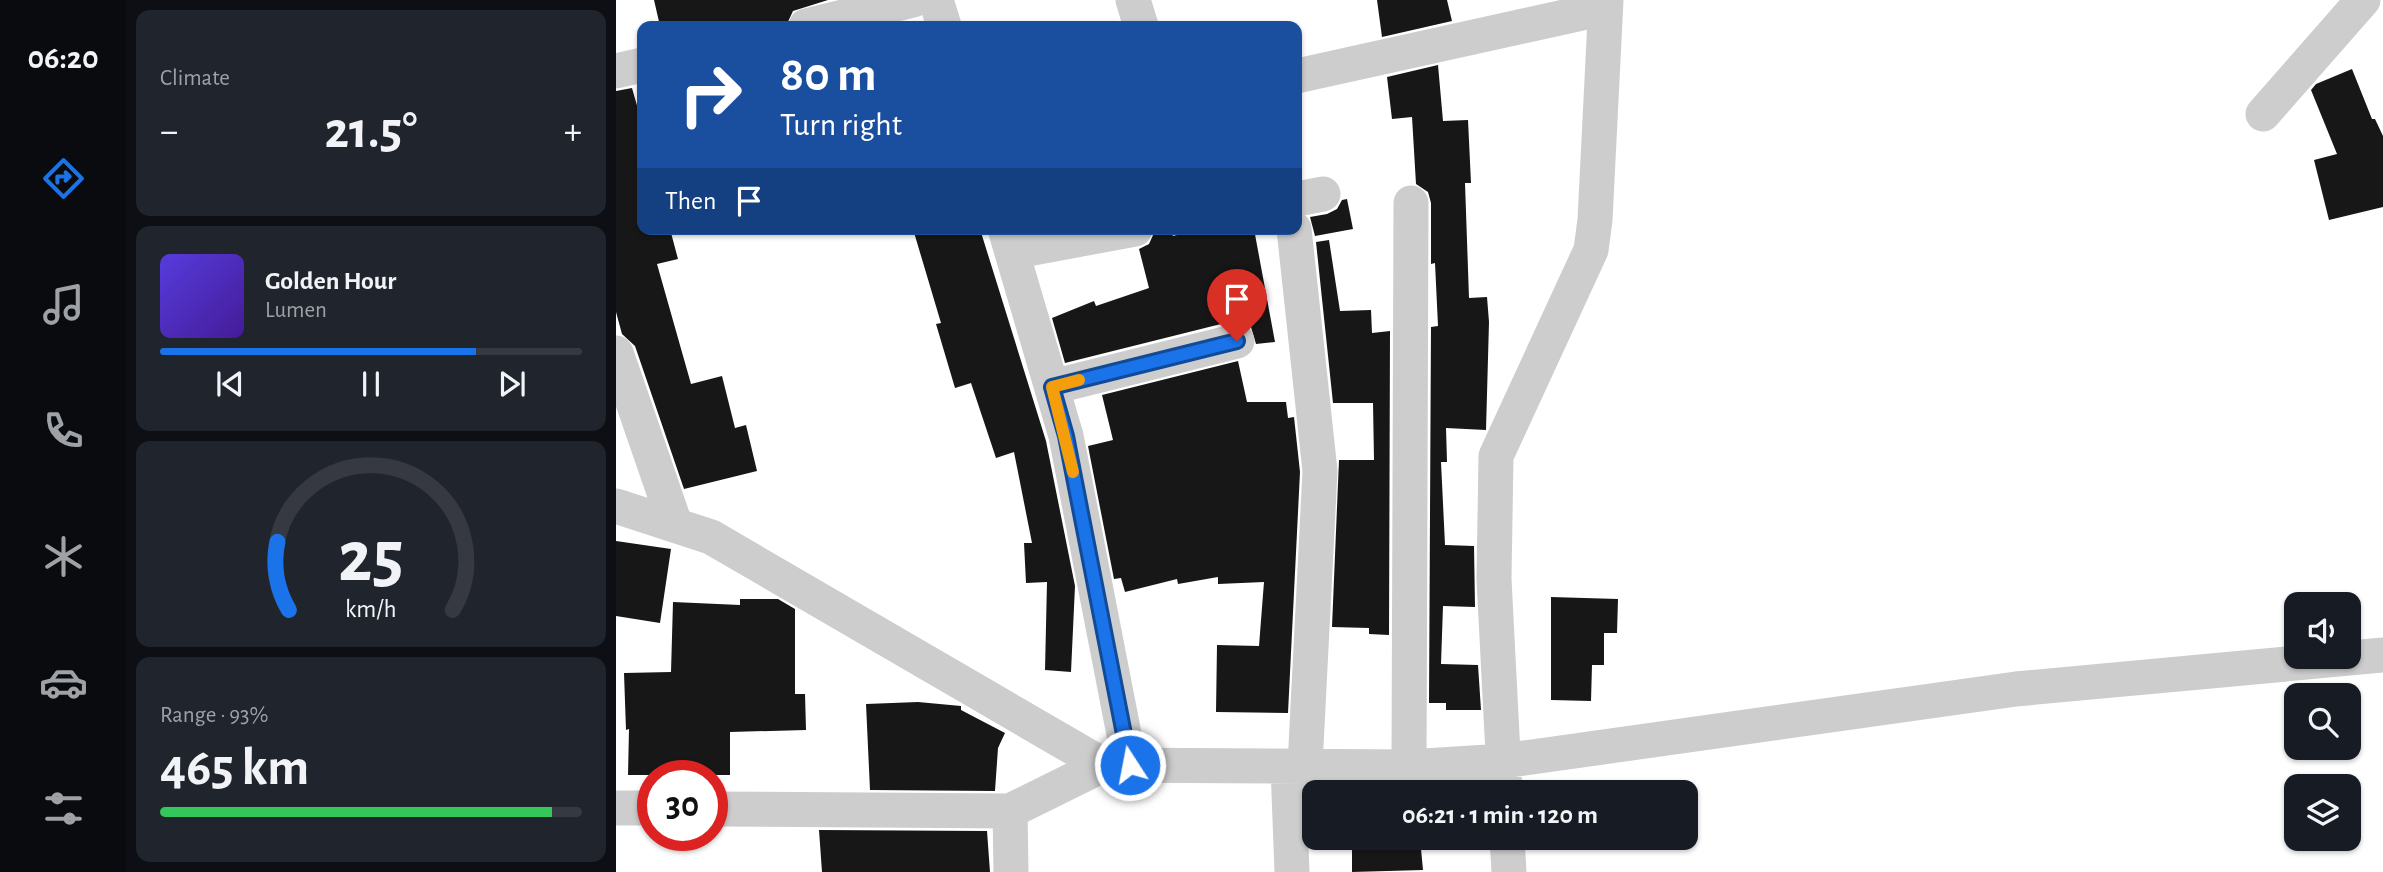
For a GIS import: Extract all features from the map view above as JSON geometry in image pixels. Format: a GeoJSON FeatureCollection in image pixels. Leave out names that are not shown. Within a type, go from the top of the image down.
{"type":"FeatureCollection","features":[{"type":"Feature","properties":{"kind":"street"},"geometry":{"type":"LineString","coordinates":[[827,21],[913,0]]}},
{"type":"Feature","properties":{"kind":"street"},"geometry":{"type":"LineString","coordinates":[[936,0],[942,21]]}},
{"type":"Feature","properties":{"kind":"street"},"geometry":{"type":"LineString","coordinates":[[1133,0],[1139,21]]}},
{"type":"Feature","properties":{"kind":"street"},"geometry":{"type":"LineString","coordinates":[[2263,114],[2363,0]]}},
{"type":"Feature","properties":{"kind":"street"},"geometry":{"type":"LineString","coordinates":[[1302,75],[1605,4],[1595,220],[1591,250],[1496,456],[1494,579],[1504,777]]}},
{"type":"Feature","properties":{"kind":"street"},"geometry":{"type":"LineString","coordinates":[[616,71],[637,66]]}},
{"type":"Feature","properties":{"kind":"street"},"geometry":{"type":"LineString","coordinates":[[1409,767],[1411,203]]}},
{"type":"Feature","properties":{"kind":"street"},"geometry":{"type":"LineString","coordinates":[[1072,235],[1008,241],[1066,436],[1117,765]]}},
{"type":"Feature","properties":{"kind":"street"},"geometry":{"type":"LineString","coordinates":[[1293,872],[1296,767],[1320,471],[1295,235]]}},
{"type":"Feature","properties":{"kind":"street"},"geometry":{"type":"LineString","coordinates":[[1052,387],[1237,341]]}},
{"type":"Feature","properties":{"kind":"street"},"geometry":{"type":"LineString","coordinates":[[616,353],[675,524]]}},
{"type":"Feature","properties":{"kind":"street"},"geometry":{"type":"LineString","coordinates":[[616,506],[711,537],[1117,765]]}},
{"type":"Feature","properties":{"kind":"street"},"geometry":{"type":"LineString","coordinates":[[728,808],[1010,811],[1117,765],[1409,767],[1504,777],[2016,689],[2383,655]]}},
{"type":"Feature","properties":{"kind":"street"},"geometry":{"type":"LineString","coordinates":[[616,808],[637,808]]}},
{"type":"Feature","properties":{"kind":"street"},"geometry":{"type":"LineString","coordinates":[[1010,811],[1011,872]]}},
{"type":"Feature","properties":{"kind":"street"},"geometry":{"type":"LineString","coordinates":[[1508,850],[1509,872]]}},
{"type":"Feature","properties":{"kind":"building"},"geometry":{"type":"Polygon","coordinates":[[[654,0],[828,0],[793,11],[788,21],[659,21],[654,0]]]}},
{"type":"Feature","properties":{"kind":"building"},"geometry":{"type":"Polygon","coordinates":[[[1377,0],[1447,0],[1452,21],[1382,37],[1377,0]]]}},
{"type":"Feature","properties":{"kind":"building"},"geometry":{"type":"Polygon","coordinates":[[[1438,65],[1443,121],[1468,120],[1471,183],[1465,183],[1469,298],[1487,297],[1489,322],[1486,430],[1446,428],[1447,462],[1441,462],[1445,545],[1474,546],[1475,607],[1443,606],[1441,664],[1478,665],[1481,710],[1446,710],[1446,703],[1429,703],[1431,327],[1438,326],[1435,263],[1431,264],[1431,203],[1428,192],[1416,184],[1412,117],[1392,119],[1387,77],[1438,65]]]}},
{"type":"Feature","properties":{"kind":"building"},"geometry":{"type":"Polygon","coordinates":[[[2352,69],[2372,119],[2375,119],[2383,136],[2383,207],[2329,220],[2314,160],[2337,154],[2311,90],[2316,84],[2352,69]]]}},
{"type":"Feature","properties":{"kind":"building"},"geometry":{"type":"Polygon","coordinates":[[[632,88],[637,106],[637,235],[672,235],[678,259],[657,264],[691,384],[722,376],[735,428],[746,425],[757,471],[684,489],[635,346],[622,334],[616,312],[616,91],[632,88]]]}},
{"type":"Feature","properties":{"kind":"building"},"geometry":{"type":"Polygon","coordinates":[[[1347,199],[1353,229],[1315,236],[1310,217],[1327,214],[1337,209],[1342,200],[1347,199]]]}},
{"type":"Feature","properties":{"kind":"building"},"geometry":{"type":"Polygon","coordinates":[[[915,235],[982,235],[1046,441],[1075,586],[1071,672],[1045,670],[1047,582],[1026,583],[1024,543],[1032,543],[1014,452],[996,458],[971,383],[955,388],[936,324],[941,323],[915,235]]]}},
{"type":"Feature","properties":{"kind":"building"},"geometry":{"type":"Polygon","coordinates":[[[1153,235],[1255,235],[1275,342],[1256,344],[1251,327],[1233,321],[1065,363],[1052,318],[1094,301],[1096,306],[1149,288],[1139,249],[1149,244],[1153,235]]]}},
{"type":"Feature","properties":{"kind":"building"},"geometry":{"type":"Polygon","coordinates":[[[1329,240],[1340,311],[1371,310],[1372,333],[1390,331],[1389,635],[1369,634],[1369,628],[1332,627],[1339,460],[1374,460],[1373,403],[1333,403],[1316,242],[1329,240]]]}},
{"type":"Feature","properties":{"kind":"building"},"geometry":{"type":"Polygon","coordinates":[[[1238,361],[1247,402],[1286,402],[1288,418],[1294,417],[1300,472],[1288,713],[1216,712],[1217,645],[1259,646],[1264,582],[1218,584],[1218,577],[1178,584],[1177,579],[1125,592],[1121,578],[1114,579],[1088,446],[1113,440],[1102,395],[1238,361]]]}},
{"type":"Feature","properties":{"kind":"building"},"geometry":{"type":"Polygon","coordinates":[[[616,541],[671,549],[660,623],[616,616],[616,541]]]}},
{"type":"Feature","properties":{"kind":"building"},"geometry":{"type":"Polygon","coordinates":[[[1551,597],[1618,599],[1617,633],[1604,633],[1604,665],[1592,665],[1591,701],[1551,700],[1551,597]]]}},
{"type":"Feature","properties":{"kind":"building"},"geometry":{"type":"Polygon","coordinates":[[[740,599],[778,599],[795,609],[795,694],[805,694],[806,730],[730,732],[730,775],[728,760],[637,760],[637,775],[628,775],[629,729],[626,730],[624,673],[671,672],[673,602],[740,605],[740,599]]]}},
{"type":"Feature","properties":{"kind":"building"},"geometry":{"type":"Polygon","coordinates":[[[918,702],[961,706],[961,710],[1005,733],[998,748],[995,791],[870,790],[866,704],[918,702]]]}},
{"type":"Feature","properties":{"kind":"building"},"geometry":{"type":"Polygon","coordinates":[[[819,830],[987,831],[990,872],[822,872],[819,830]]]}},
{"type":"Feature","properties":{"kind":"building"},"geometry":{"type":"Polygon","coordinates":[[[1352,850],[1421,850],[1423,870],[1352,872],[1352,850]]]}},
{"type":"Feature","properties":{"kind":"slow traffic"},"geometry":{"type":"LineString","coordinates":[[1073,472],[1052,387],[1079,380]]}},
{"type":"Feature","properties":{"kind":"route"},"geometry":{"type":"LineString","coordinates":[[1130,765],[1066,436],[1052,387],[1237,341]]}}]}
